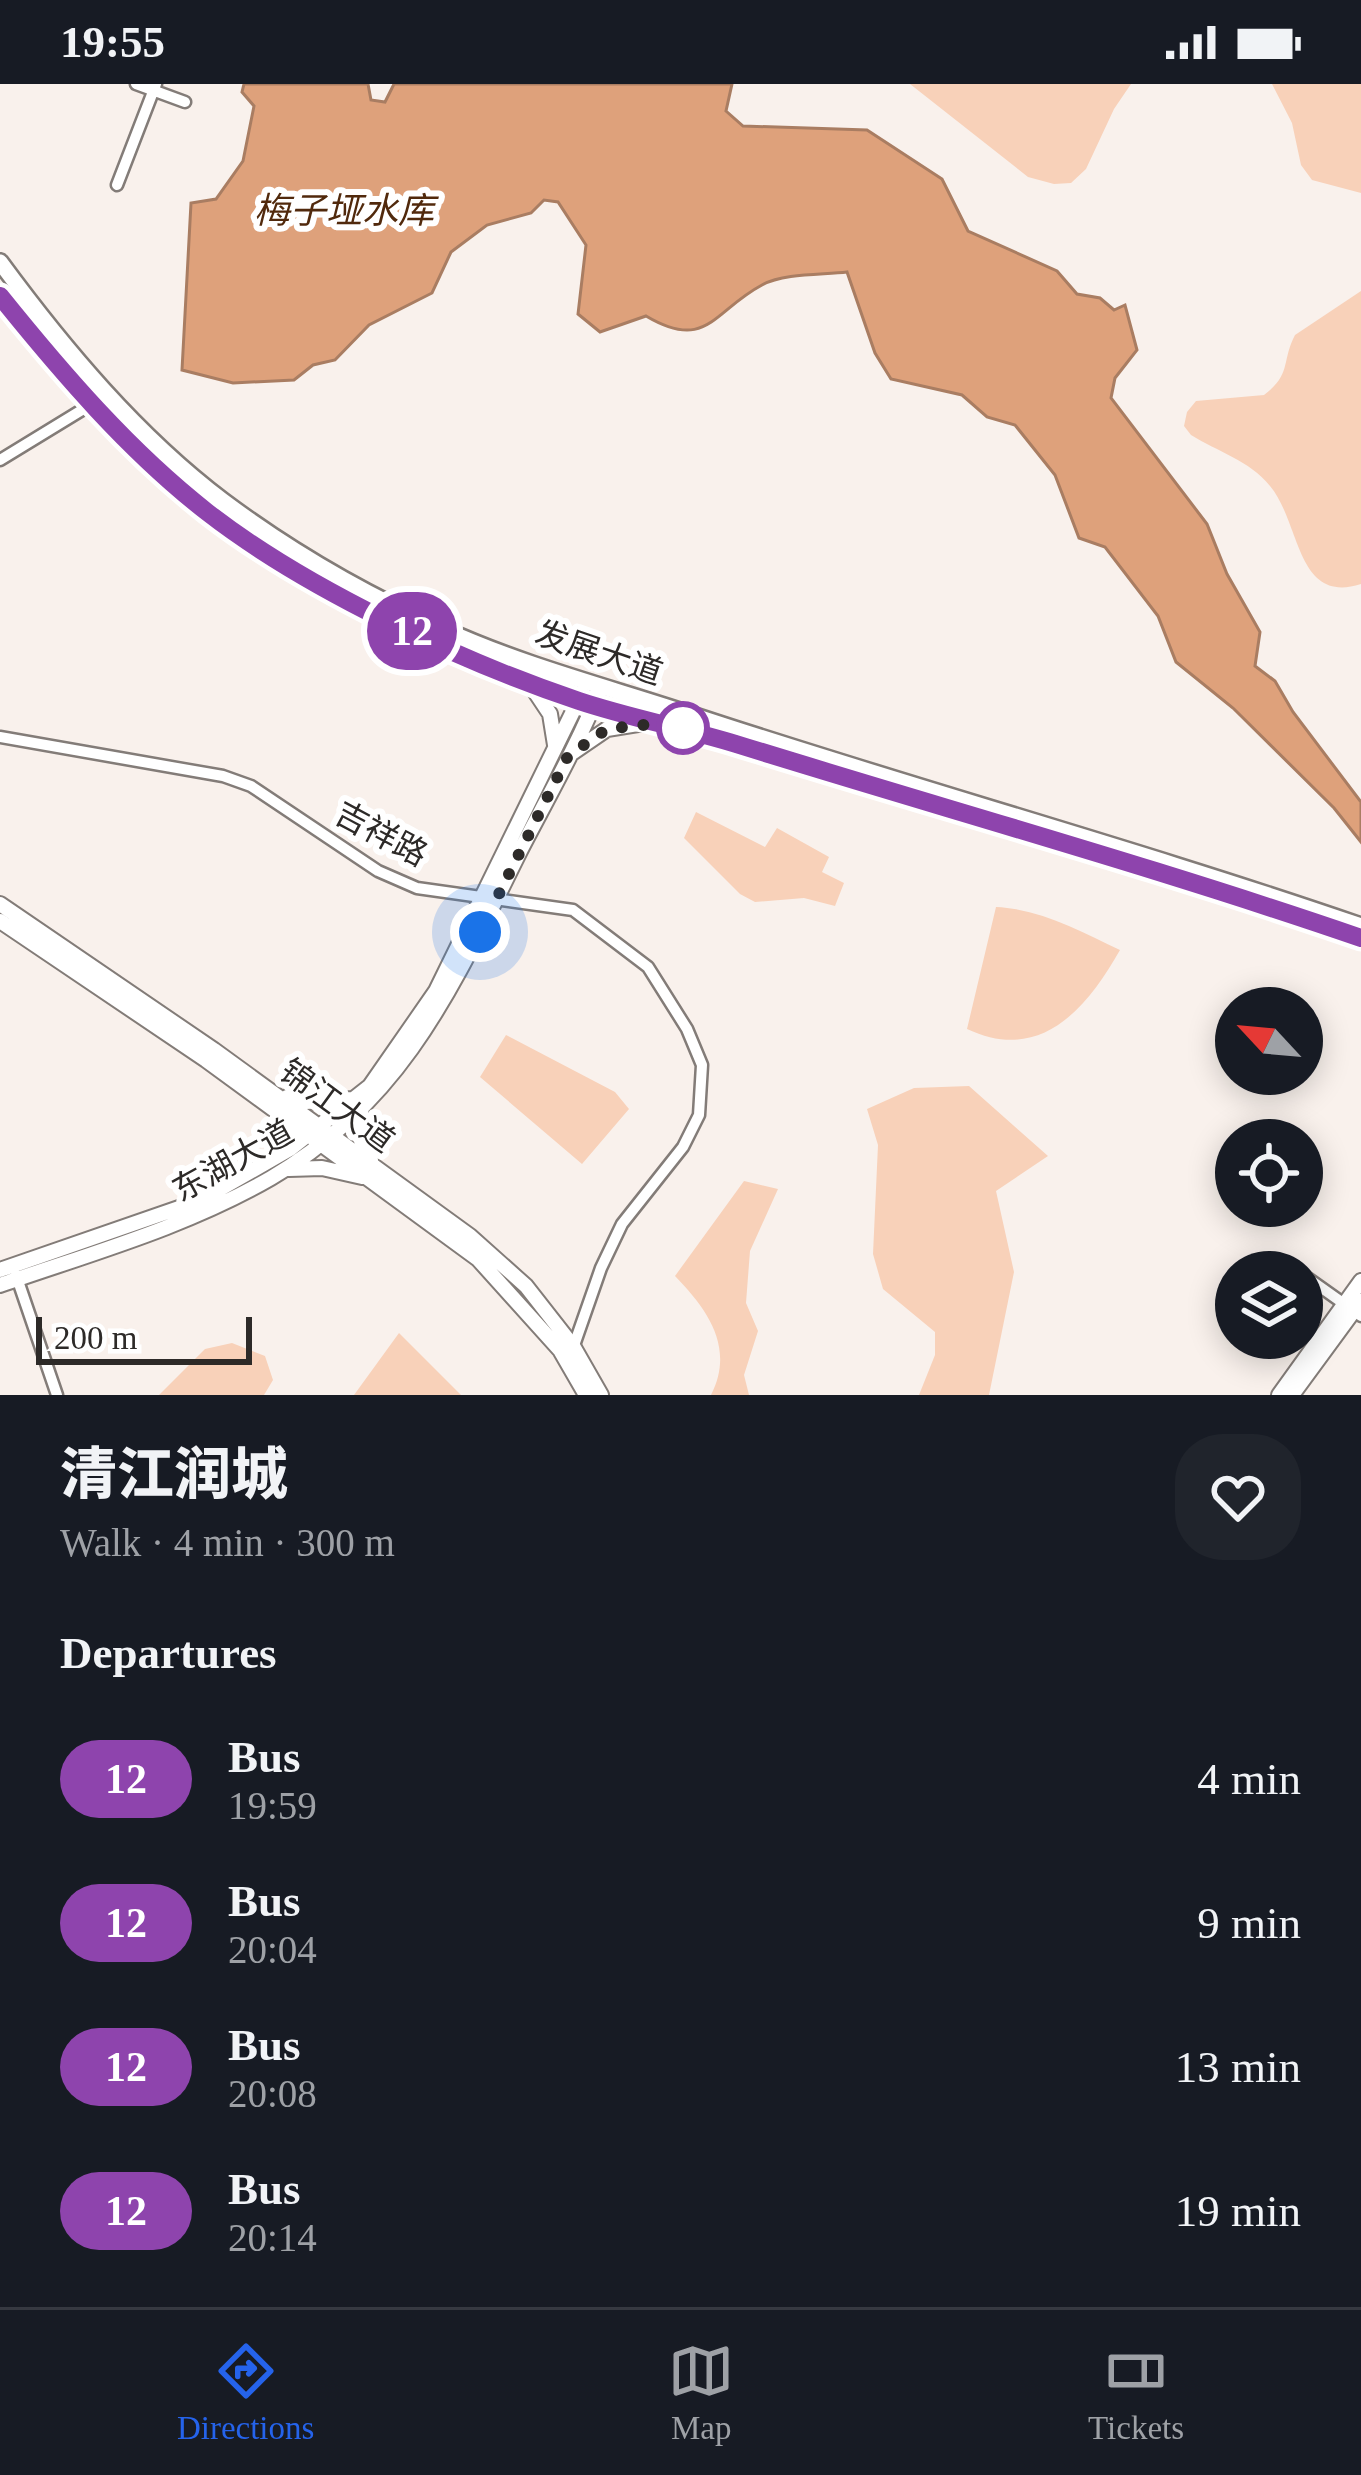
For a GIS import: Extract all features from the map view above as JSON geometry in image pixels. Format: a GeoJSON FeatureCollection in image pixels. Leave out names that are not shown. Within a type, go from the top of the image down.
{"type":"FeatureCollection","features":[{"type":"Feature","properties":{"kind":"highway","name":"发展大道"},"geometry":{"type":"LineString","coordinates":[[0,262],[99,398],[192,476],[285,543],[445,630],[593,685],[784,747],[1225,879],[1361,926]]}},
{"type":"Feature","properties":{"kind":"highway","name":"发展大道"},"geometry":{"type":"LineString","coordinates":[[0,296],[208,513],[280,562],[437,644],[586,703],[1222,889],[1361,938]]}},
{"type":"Feature","properties":{"kind":"main road"},"geometry":{"type":"LineString","coordinates":[[526,680],[550,714],[562,752],[607,729],[662,723]]}},
{"type":"Feature","properties":{"kind":"main road","name":"东湖大道"},"geometry":{"type":"LineString","coordinates":[[0,1285],[10,1272],[200,1201],[281,1162],[358,1102],[436,991],[489,899],[593,685]]}},
{"type":"Feature","properties":{"kind":"main road","name":"锦江大道"},"geometry":{"type":"LineString","coordinates":[[0,904],[319,1136],[470,1236],[526,1286],[573,1346],[601,1395]]}},
{"type":"Feature","properties":{"kind":"main road","name":"锦江大道"},"geometry":{"type":"LineString","coordinates":[[0,921],[272,1100]]}},
{"type":"Feature","properties":{"kind":"main road"},"geometry":{"type":"LineString","coordinates":[[272,1100],[358,1102],[362,1147],[373,1174],[281,1162],[281,1127],[272,1100]]}},
{"type":"Feature","properties":{"kind":"main road","name":"锦江大道"},"geometry":{"type":"LineString","coordinates":[[373,1174],[478,1259],[521,1303],[568,1363],[586,1395]]}},
{"type":"Feature","properties":{"kind":"main road"},"geometry":{"type":"LineString","coordinates":[[1292,1395],[1355,1308],[1361,1281]]}},
{"type":"Feature","properties":{"kind":"main road"},"geometry":{"type":"LineString","coordinates":[[1279,1395],[1355,1308]]}},
{"type":"Feature","properties":{"kind":"street"},"geometry":{"type":"LineString","coordinates":[[136,84],[155,87],[185,102]]}},
{"type":"Feature","properties":{"kind":"street"},"geometry":{"type":"LineString","coordinates":[[117,184],[155,87]]}},
{"type":"Feature","properties":{"kind":"street"},"geometry":{"type":"LineString","coordinates":[[0,460],[99,398]]}},
{"type":"Feature","properties":{"kind":"street","name":"吉祥路"},"geometry":{"type":"LineString","coordinates":[[0,737],[223,776],[250,786],[378,871],[417,888],[573,910],[648,967],[687,1029],[702,1065],[697,1118],[682,1147],[622,1225],[601,1268],[568,1363]]}},
{"type":"Feature","properties":{"kind":"street"},"geometry":{"type":"LineString","coordinates":[[10,1272],[57,1395]]}},
{"type":"Feature","properties":{"kind":"street"},"geometry":{"type":"LineString","coordinates":[[1323,1287],[1355,1308]]}},
{"type":"Feature","properties":{"kind":"shaded area"},"geometry":{"type":"Polygon","coordinates":[[[910,84],[1131,84],[1086,169],[1071,183],[1054,184],[1028,177],[910,84]]]}},
{"type":"Feature","properties":{"kind":"shaded area"},"geometry":{"type":"Polygon","coordinates":[[[1272,84],[1361,84],[1361,193],[1312,180],[1301,165],[1292,123],[1272,84]]]}},
{"type":"Feature","properties":{"kind":"shaded area"},"geometry":{"type":"Polygon","coordinates":[[[1361,291],[1361,584],[1340,587],[1324,583],[1312,572],[1280,502],[1262,477],[1191,435],[1184,426],[1196,401],[1264,395],[1282,374],[1295,335],[1361,291]]]}},
{"type":"Feature","properties":{"kind":"shaded area"},"geometry":{"type":"Polygon","coordinates":[[[696,812],[765,847],[777,828],[829,857],[822,872],[844,883],[835,906],[804,898],[755,902],[740,894],[684,838],[696,812]]]}},
{"type":"Feature","properties":{"kind":"shaded area"},"geometry":{"type":"Polygon","coordinates":[[[996,907],[1044,916],[1120,950],[1077,1010],[1039,1035],[993,1038],[967,1029],[996,907]]]}},
{"type":"Feature","properties":{"kind":"shaded area"},"geometry":{"type":"Polygon","coordinates":[[[506,1035],[615,1092],[629,1109],[582,1164],[480,1077],[506,1035]]]}},
{"type":"Feature","properties":{"kind":"shaded area"},"geometry":{"type":"Polygon","coordinates":[[[969,1086],[1048,1156],[996,1191],[1014,1272],[989,1395],[919,1395],[935,1355],[935,1332],[883,1289],[873,1254],[878,1145],[867,1109],[914,1088],[969,1086]]]}},
{"type":"Feature","properties":{"kind":"shaded area"},"geometry":{"type":"Polygon","coordinates":[[[744,1181],[778,1189],[750,1251],[746,1303],[758,1331],[744,1375],[749,1395],[711,1395],[718,1378],[719,1346],[707,1316],[675,1276],[744,1181]]]}},
{"type":"Feature","properties":{"kind":"shaded area"},"geometry":{"type":"Polygon","coordinates":[[[399,1333],[461,1395],[354,1395],[399,1333]]]}},
{"type":"Feature","properties":{"kind":"shaded area"},"geometry":{"type":"Polygon","coordinates":[[[232,1343],[265,1356],[273,1380],[264,1395],[159,1395],[205,1349],[232,1343]]]}},
{"type":"Feature","properties":{"kind":"water","name":"梅子垭水库"},"geometry":{"type":"Polygon","coordinates":[[[244,84],[368,84],[371,100],[385,102],[394,84],[732,84],[726,111],[743,126],[867,130],[942,179],[968,231],[1057,271],[1077,294],[1100,298],[1114,310],[1125,305],[1137,350],[1115,378],[1111,398],[1207,524],[1227,574],[1260,632],[1255,666],[1275,681],[1361,802],[1361,842],[1334,808],[1233,708],[1176,662],[1158,616],[1105,547],[1079,538],[1055,475],[1015,425],[987,417],[962,395],[891,379],[875,353],[847,272],[771,281],[697,329],[666,326],[646,316],[600,332],[578,314],[586,245],[558,202],[544,200],[531,213],[487,225],[451,252],[432,293],[369,325],[335,360],[313,365],[294,380],[233,383],[182,370],[191,203],[216,199],[243,161],[254,106],[242,92],[244,84]]]}},
{"type":"Feature","properties":{"kind":"bus line","name":"12"},"geometry":{"type":"LineString","coordinates":[[0,296],[93,404],[208,513],[280,562],[437,644],[579,701],[1222,889],[1361,938]]}},
{"type":"Feature","properties":{"kind":"route"},"geometry":{"type":"LineString","coordinates":[[480,932],[568,756],[607,729],[631,723],[683,728]]}}]}
